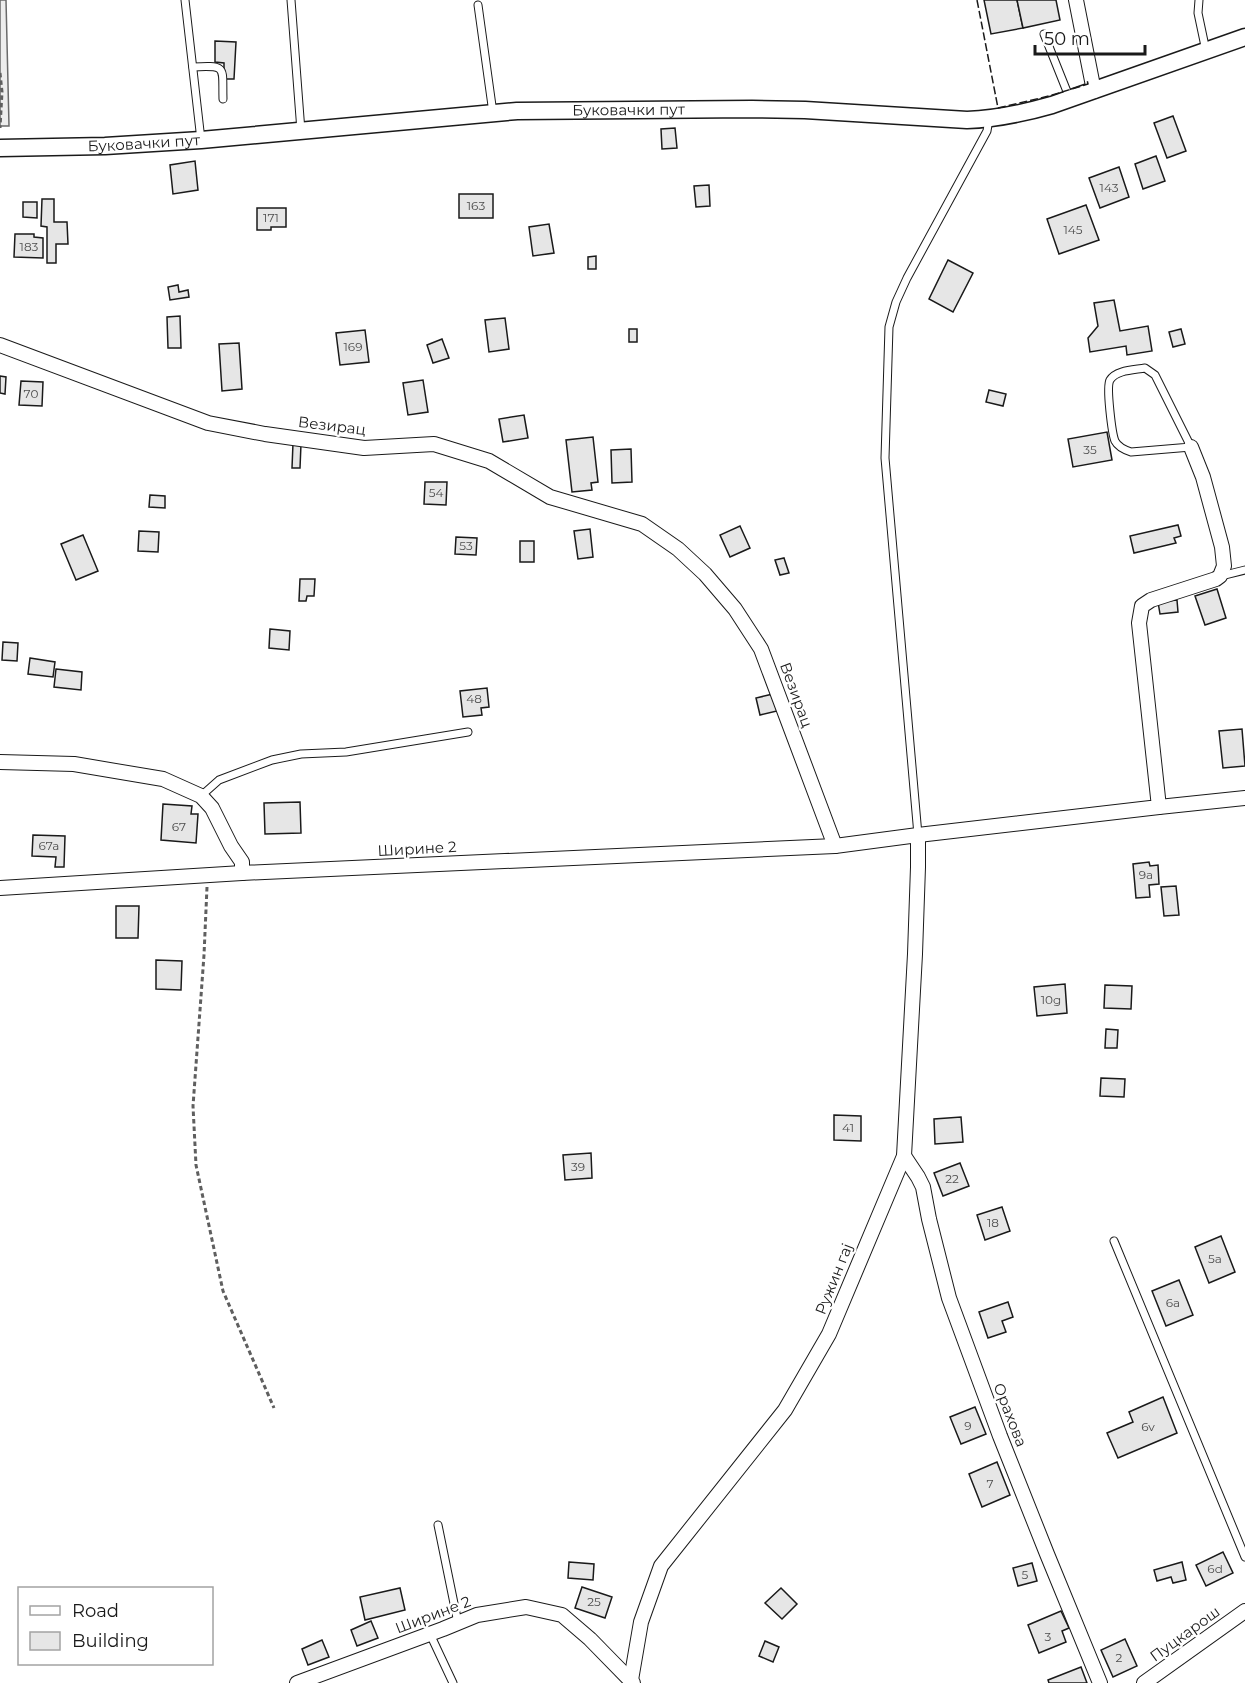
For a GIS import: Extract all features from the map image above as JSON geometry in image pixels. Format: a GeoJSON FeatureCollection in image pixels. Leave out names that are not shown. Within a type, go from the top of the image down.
{"type":"FeatureCollection","features":[{"type":"Feature","properties":{"kind":"street"},"geometry":{"type":"LineString","coordinates":[[1076,0],[1094,91]]}},
{"type":"Feature","properties":{"kind":"street","name":"Буковачки пут"},"geometry":{"type":"LineString","coordinates":[[0,148],[105,146],[201,140],[493,112],[752,109],[967,120],[989,119],[1026,112],[1070,99],[1245,37]]}},
{"type":"Feature","properties":{"kind":"street","name":"Везирац"},"geometry":{"type":"LineString","coordinates":[[0,345],[208,423],[265,434],[364,448],[434,444],[489,461],[550,497],[642,524],[678,549],[705,574],[735,609],[761,649],[835,846]]}},
{"type":"Feature","properties":{"kind":"street"},"geometry":{"type":"LineString","coordinates":[[1159,807],[1139,623],[1142,606],[1151,600],[1216,579],[1220,576],[1224,566],[1222,547],[1203,477],[1191,447]]}},
{"type":"Feature","properties":{"kind":"street"},"geometry":{"type":"LineString","coordinates":[[0,762],[74,764],[152,777],[163,779],[201,796],[212,808],[231,846],[242,862],[242,873]]}},
{"type":"Feature","properties":{"kind":"street"},"geometry":{"type":"LineString","coordinates":[[835,846],[1245,798]]}},
{"type":"Feature","properties":{"kind":"street","name":"Ружин гај"},"geometry":{"type":"LineString","coordinates":[[632,1682],[641,1622],[661,1566],[790,1401],[829,1334],[904,1156],[916,932],[918,835]]}},
{"type":"Feature","properties":{"kind":"street","name":"Ширине 2"},"geometry":{"type":"LineString","coordinates":[[0,888],[242,873],[835,846]]}},
{"type":"Feature","properties":{"kind":"street","name":"Орахова"},"geometry":{"type":"LineString","coordinates":[[904,1156],[923,1187],[950,1298],[1000,1436],[1100,1683]]}},
{"type":"Feature","properties":{"kind":"street","name":"Ширине 2"},"geometry":{"type":"LineString","coordinates":[[297,1683],[477,1615],[526,1607],[562,1615],[590,1639],[632,1682]]}},
{"type":"Feature","properties":{"kind":"street","name":"Пуцкарош"},"geometry":{"type":"LineString","coordinates":[[1144,1683],[1245,1611]]}},
{"type":"Feature","properties":{"kind":"lane"},"geometry":{"type":"LineString","coordinates":[[185,0],[201,140]]}},
{"type":"Feature","properties":{"kind":"lane"},"geometry":{"type":"LineString","coordinates":[[291,0],[301,131]]}},
{"type":"Feature","properties":{"kind":"lane"},"geometry":{"type":"LineString","coordinates":[[1199,0],[1198,13],[1206,51]]}},
{"type":"Feature","properties":{"kind":"lane"},"geometry":{"type":"LineString","coordinates":[[478,5],[493,112]]}},
{"type":"Feature","properties":{"kind":"lane"},"geometry":{"type":"LineString","coordinates":[[1044,34],[1070,99]]}},
{"type":"Feature","properties":{"kind":"lane"},"geometry":{"type":"LineString","coordinates":[[193,67],[219,67],[222,71],[223,99]]}},
{"type":"Feature","properties":{"kind":"lane"},"geometry":{"type":"LineString","coordinates":[[918,835],[885,458],[889,327],[896,302],[907,278],[987,131],[989,119]]}},
{"type":"Feature","properties":{"kind":"lane"},"geometry":{"type":"LineString","coordinates":[[1145,368],[1155,375],[1191,447],[1137,452],[1118,445],[1114,440],[1108,390],[1110,380],[1119,373],[1145,368]]}},
{"type":"Feature","properties":{"kind":"lane"},"geometry":{"type":"LineString","coordinates":[[1220,576],[1245,570]]}},
{"type":"Feature","properties":{"kind":"lane"},"geometry":{"type":"LineString","coordinates":[[201,796],[219,780],[272,760],[301,754],[346,752],[468,732]]}},
{"type":"Feature","properties":{"kind":"lane"},"geometry":{"type":"LineString","coordinates":[[1114,1241],[1245,1557]]}},
{"type":"Feature","properties":{"kind":"lane"},"geometry":{"type":"LineString","coordinates":[[438,1525],[458,1623]]}},
{"type":"Feature","properties":{"kind":"lane"},"geometry":{"type":"LineString","coordinates":[[430,1634],[453,1683]]}},
{"type":"Feature","properties":{"kind":"path"},"geometry":{"type":"LineString","coordinates":[[0,73],[2,92],[0,128]]}},
{"type":"Feature","properties":{"kind":"path"},"geometry":{"type":"LineString","coordinates":[[207,876],[204,955],[193,1106],[196,1165],[223,1291],[274,1408]]}},
{"type":"Feature","properties":{"kind":"shaded area"},"geometry":{"type":"Polygon","coordinates":[[[0,0],[6,0],[9,126],[0,126],[0,0]]]}},
{"type":"Feature","properties":{"kind":"building"},"geometry":{"type":"Polygon","coordinates":[[[984,0],[1017,0],[1023,28],[991,34],[984,0]]]}},
{"type":"Feature","properties":{"kind":"building"},"geometry":{"type":"Polygon","coordinates":[[[1017,0],[1056,0],[1060,20],[1023,28],[1017,0]]]}},
{"type":"Feature","properties":{"kind":"building"},"geometry":{"type":"Polygon","coordinates":[[[215,41],[236,42],[234,79],[224,79],[224,63],[215,62],[215,41]]]}},
{"type":"Feature","properties":{"kind":"building"},"geometry":{"type":"Polygon","coordinates":[[[1173,116],[1186,151],[1167,158],[1154,123],[1173,116]]]}},
{"type":"Feature","properties":{"kind":"building"},"geometry":{"type":"Polygon","coordinates":[[[675,128],[677,148],[662,149],[661,129],[675,128]]]}},
{"type":"Feature","properties":{"kind":"building"},"geometry":{"type":"Polygon","coordinates":[[[1156,156],[1165,181],[1143,189],[1135,164],[1156,156]]]}},
{"type":"Feature","properties":{"kind":"building"},"geometry":{"type":"Polygon","coordinates":[[[195,161],[198,190],[173,194],[170,165],[195,161]]]}},
{"type":"Feature","properties":{"kind":"building"},"geometry":{"type":"Polygon","coordinates":[[[1119,167],[1129,197],[1100,208],[1089,178],[1119,167]]]}},
{"type":"Feature","properties":{"kind":"building"},"geometry":{"type":"Polygon","coordinates":[[[709,185],[710,206],[696,207],[694,186],[709,185]]]}},
{"type":"Feature","properties":{"kind":"building"},"geometry":{"type":"Polygon","coordinates":[[[459,194],[493,194],[493,218],[459,218],[459,194]]]}},
{"type":"Feature","properties":{"kind":"building"},"geometry":{"type":"Polygon","coordinates":[[[42,199],[54,199],[54,222],[67,222],[68,244],[56,244],[56,263],[47,263],[47,227],[41,226],[42,199]]]}},
{"type":"Feature","properties":{"kind":"building"},"geometry":{"type":"Polygon","coordinates":[[[23,202],[37,202],[37,218],[23,217],[23,202]]]}},
{"type":"Feature","properties":{"kind":"building"},"geometry":{"type":"Polygon","coordinates":[[[1086,205],[1099,240],[1059,254],[1047,219],[1086,205]]]}},
{"type":"Feature","properties":{"kind":"building"},"geometry":{"type":"Polygon","coordinates":[[[257,208],[286,208],[286,227],[257,230],[257,208]]]}},
{"type":"Feature","properties":{"kind":"building"},"geometry":{"type":"Polygon","coordinates":[[[549,224],[554,253],[533,256],[529,227],[549,224]]]}},
{"type":"Feature","properties":{"kind":"building"},"geometry":{"type":"Polygon","coordinates":[[[15,234],[34,234],[34,237],[43,238],[43,258],[14,257],[15,234]]]}},
{"type":"Feature","properties":{"kind":"building"},"geometry":{"type":"Polygon","coordinates":[[[596,256],[596,269],[588,269],[588,257],[596,256]]]}},
{"type":"Feature","properties":{"kind":"building"},"geometry":{"type":"Polygon","coordinates":[[[948,260],[973,273],[953,312],[929,299],[948,260]]]}},
{"type":"Feature","properties":{"kind":"building"},"geometry":{"type":"Polygon","coordinates":[[[178,285],[179,292],[188,290],[189,297],[170,300],[168,287],[178,285]]]}},
{"type":"Feature","properties":{"kind":"building"},"geometry":{"type":"Polygon","coordinates":[[[1114,300],[1120,331],[1148,326],[1152,351],[1127,355],[1126,346],[1090,352],[1088,338],[1098,326],[1094,303],[1114,300]]]}},
{"type":"Feature","properties":{"kind":"building"},"geometry":{"type":"Polygon","coordinates":[[[180,316],[181,348],[168,348],[167,317],[180,316]]]}},
{"type":"Feature","properties":{"kind":"building"},"geometry":{"type":"Polygon","coordinates":[[[505,318],[509,349],[489,352],[485,320],[505,318]]]}},
{"type":"Feature","properties":{"kind":"building"},"geometry":{"type":"Polygon","coordinates":[[[629,329],[637,329],[637,342],[629,342],[629,329]]]}},
{"type":"Feature","properties":{"kind":"building"},"geometry":{"type":"Polygon","coordinates":[[[1181,329],[1185,344],[1173,347],[1169,332],[1181,329]]]}},
{"type":"Feature","properties":{"kind":"building"},"geometry":{"type":"Polygon","coordinates":[[[365,330],[369,362],[340,365],[336,333],[365,330]]]}},
{"type":"Feature","properties":{"kind":"building"},"geometry":{"type":"Polygon","coordinates":[[[442,339],[449,358],[433,363],[427,345],[442,339]]]}},
{"type":"Feature","properties":{"kind":"building"},"geometry":{"type":"Polygon","coordinates":[[[239,343],[242,389],[222,391],[219,344],[239,343]]]}},
{"type":"Feature","properties":{"kind":"building"},"geometry":{"type":"Polygon","coordinates":[[[0,376],[6,377],[5,394],[0,393],[0,376]]]}},
{"type":"Feature","properties":{"kind":"building"},"geometry":{"type":"Polygon","coordinates":[[[423,380],[428,412],[408,415],[403,383],[423,380]]]}},
{"type":"Feature","properties":{"kind":"building"},"geometry":{"type":"Polygon","coordinates":[[[21,381],[43,382],[42,406],[19,405],[21,381]]]}},
{"type":"Feature","properties":{"kind":"building"},"geometry":{"type":"Polygon","coordinates":[[[989,390],[1006,394],[1003,406],[986,402],[989,390]]]}},
{"type":"Feature","properties":{"kind":"building"},"geometry":{"type":"Polygon","coordinates":[[[524,415],[528,438],[503,442],[499,419],[524,415]]]}},
{"type":"Feature","properties":{"kind":"building"},"geometry":{"type":"Polygon","coordinates":[[[1107,432],[1112,460],[1073,467],[1068,439],[1107,432]]]}},
{"type":"Feature","properties":{"kind":"building"},"geometry":{"type":"Polygon","coordinates":[[[593,437],[598,482],[591,483],[592,490],[572,492],[566,440],[593,437]]]}},
{"type":"Feature","properties":{"kind":"building"},"geometry":{"type":"Polygon","coordinates":[[[293,443],[301,444],[300,468],[292,468],[293,443]]]}},
{"type":"Feature","properties":{"kind":"building"},"geometry":{"type":"Polygon","coordinates":[[[631,449],[632,482],[612,483],[611,450],[631,449]]]}},
{"type":"Feature","properties":{"kind":"building"},"geometry":{"type":"Polygon","coordinates":[[[425,482],[447,482],[446,505],[424,504],[425,482]]]}},
{"type":"Feature","properties":{"kind":"building"},"geometry":{"type":"Polygon","coordinates":[[[150,495],[165,496],[165,508],[149,507],[150,495]]]}},
{"type":"Feature","properties":{"kind":"building"},"geometry":{"type":"Polygon","coordinates":[[[1178,525],[1181,536],[1174,538],[1176,543],[1134,553],[1130,536],[1178,525]]]}},
{"type":"Feature","properties":{"kind":"building"},"geometry":{"type":"Polygon","coordinates":[[[740,526],[750,548],[730,557],[720,535],[740,526]]]}},
{"type":"Feature","properties":{"kind":"building"},"geometry":{"type":"Polygon","coordinates":[[[590,529],[593,557],[578,559],[574,531],[590,529]]]}},
{"type":"Feature","properties":{"kind":"building"},"geometry":{"type":"Polygon","coordinates":[[[139,531],[159,532],[158,552],[138,551],[139,531]]]}},
{"type":"Feature","properties":{"kind":"building"},"geometry":{"type":"Polygon","coordinates":[[[83,535],[98,571],[76,580],[61,544],[83,535]]]}},
{"type":"Feature","properties":{"kind":"building"},"geometry":{"type":"Polygon","coordinates":[[[456,537],[477,538],[476,555],[455,554],[456,537]]]}},
{"type":"Feature","properties":{"kind":"building"},"geometry":{"type":"Polygon","coordinates":[[[520,541],[534,541],[534,562],[520,562],[520,541]]]}},
{"type":"Feature","properties":{"kind":"building"},"geometry":{"type":"Polygon","coordinates":[[[784,558],[789,573],[780,575],[775,560],[784,558]]]}},
{"type":"Feature","properties":{"kind":"building"},"geometry":{"type":"Polygon","coordinates":[[[300,579],[315,579],[314,596],[307,596],[306,601],[299,601],[300,579]]]}},
{"type":"Feature","properties":{"kind":"building"},"geometry":{"type":"Polygon","coordinates":[[[1217,589],[1226,618],[1205,625],[1195,596],[1217,589]]]}},
{"type":"Feature","properties":{"kind":"building"},"geometry":{"type":"Polygon","coordinates":[[[1177,600],[1178,612],[1160,614],[1158,602],[1177,600]]]}},
{"type":"Feature","properties":{"kind":"building"},"geometry":{"type":"Polygon","coordinates":[[[270,629],[290,631],[289,650],[269,648],[270,629]]]}},
{"type":"Feature","properties":{"kind":"building"},"geometry":{"type":"Polygon","coordinates":[[[3,642],[18,643],[17,661],[2,660],[3,642]]]}},
{"type":"Feature","properties":{"kind":"building"},"geometry":{"type":"Polygon","coordinates":[[[30,658],[55,662],[53,677],[28,674],[30,658]]]}},
{"type":"Feature","properties":{"kind":"building"},"geometry":{"type":"Polygon","coordinates":[[[56,669],[82,672],[81,690],[54,687],[56,669]]]}},
{"type":"Feature","properties":{"kind":"building"},"geometry":{"type":"Polygon","coordinates":[[[487,688],[489,707],[481,708],[482,715],[463,717],[460,691],[487,688]]]}},
{"type":"Feature","properties":{"kind":"building"},"geometry":{"type":"Polygon","coordinates":[[[773,694],[777,711],[760,715],[756,698],[773,694]]]}},
{"type":"Feature","properties":{"kind":"building"},"geometry":{"type":"Polygon","coordinates":[[[1242,729],[1245,766],[1223,768],[1219,731],[1242,729]]]}},
{"type":"Feature","properties":{"kind":"building"},"geometry":{"type":"Polygon","coordinates":[[[300,802],[301,833],[265,834],[264,803],[300,802]]]}},
{"type":"Feature","properties":{"kind":"building"},"geometry":{"type":"Polygon","coordinates":[[[163,804],[192,806],[191,814],[198,814],[196,843],[161,840],[163,804]]]}},
{"type":"Feature","properties":{"kind":"building"},"geometry":{"type":"Polygon","coordinates":[[[33,835],[65,836],[64,867],[55,867],[56,857],[32,856],[33,835]]]}},
{"type":"Feature","properties":{"kind":"building"},"geometry":{"type":"Polygon","coordinates":[[[1149,862],[1150,866],[1158,865],[1159,884],[1149,885],[1150,897],[1136,898],[1133,864],[1149,862]]]}},
{"type":"Feature","properties":{"kind":"building"},"geometry":{"type":"Polygon","coordinates":[[[1176,886],[1179,915],[1164,916],[1161,887],[1176,886]]]}},
{"type":"Feature","properties":{"kind":"building"},"geometry":{"type":"Polygon","coordinates":[[[116,906],[139,906],[138,938],[116,938],[116,906]]]}},
{"type":"Feature","properties":{"kind":"building"},"geometry":{"type":"Polygon","coordinates":[[[156,960],[182,961],[181,990],[156,989],[156,960]]]}},
{"type":"Feature","properties":{"kind":"building"},"geometry":{"type":"Polygon","coordinates":[[[1065,984],[1067,1013],[1037,1016],[1034,987],[1065,984]]]}},
{"type":"Feature","properties":{"kind":"building"},"geometry":{"type":"Polygon","coordinates":[[[1105,985],[1132,986],[1131,1009],[1104,1008],[1105,985]]]}},
{"type":"Feature","properties":{"kind":"building"},"geometry":{"type":"Polygon","coordinates":[[[1106,1029],[1118,1030],[1117,1048],[1105,1048],[1106,1029]]]}},
{"type":"Feature","properties":{"kind":"building"},"geometry":{"type":"Polygon","coordinates":[[[1101,1078],[1125,1079],[1124,1097],[1100,1096],[1101,1078]]]}},
{"type":"Feature","properties":{"kind":"building"},"geometry":{"type":"Polygon","coordinates":[[[834,1115],[861,1116],[861,1141],[834,1140],[834,1115]]]}},
{"type":"Feature","properties":{"kind":"building"},"geometry":{"type":"Polygon","coordinates":[[[961,1117],[963,1142],[935,1144],[934,1119],[961,1117]]]}},
{"type":"Feature","properties":{"kind":"building"},"geometry":{"type":"Polygon","coordinates":[[[591,1153],[592,1178],[565,1180],[563,1155],[591,1153]]]}},
{"type":"Feature","properties":{"kind":"building"},"geometry":{"type":"Polygon","coordinates":[[[960,1163],[969,1186],[943,1196],[934,1173],[960,1163]]]}},
{"type":"Feature","properties":{"kind":"building"},"geometry":{"type":"Polygon","coordinates":[[[1002,1207],[1010,1231],[985,1240],[977,1215],[1002,1207]]]}},
{"type":"Feature","properties":{"kind":"building"},"geometry":{"type":"Polygon","coordinates":[[[1221,1236],[1235,1272],[1209,1283],[1195,1247],[1221,1236]]]}},
{"type":"Feature","properties":{"kind":"building"},"geometry":{"type":"Polygon","coordinates":[[[1179,1280],[1193,1315],[1166,1326],[1152,1291],[1179,1280]]]}},
{"type":"Feature","properties":{"kind":"building"},"geometry":{"type":"Polygon","coordinates":[[[1008,1302],[1013,1317],[1002,1321],[1006,1332],[988,1338],[979,1312],[1008,1302]]]}},
{"type":"Feature","properties":{"kind":"building"},"geometry":{"type":"Polygon","coordinates":[[[1163,1397],[1177,1433],[1118,1458],[1107,1433],[1133,1422],[1129,1412],[1163,1397]]]}},
{"type":"Feature","properties":{"kind":"building"},"geometry":{"type":"Polygon","coordinates":[[[975,1407],[986,1434],[961,1444],[950,1417],[975,1407]]]}},
{"type":"Feature","properties":{"kind":"building"},"geometry":{"type":"Polygon","coordinates":[[[997,1462],[1010,1495],[982,1507],[969,1474],[997,1462]]]}},
{"type":"Feature","properties":{"kind":"building"},"geometry":{"type":"Polygon","coordinates":[[[1223,1552],[1233,1573],[1206,1586],[1196,1565],[1223,1552]]]}},
{"type":"Feature","properties":{"kind":"building"},"geometry":{"type":"Polygon","coordinates":[[[569,1562],[594,1564],[593,1580],[568,1578],[569,1562]]]}},
{"type":"Feature","properties":{"kind":"building"},"geometry":{"type":"Polygon","coordinates":[[[1182,1562],[1186,1580],[1173,1583],[1171,1577],[1157,1581],[1154,1570],[1182,1562]]]}},
{"type":"Feature","properties":{"kind":"building"},"geometry":{"type":"Polygon","coordinates":[[[1032,1563],[1037,1581],[1018,1586],[1013,1568],[1032,1563]]]}},
{"type":"Feature","properties":{"kind":"building"},"geometry":{"type":"Polygon","coordinates":[[[582,1587],[612,1597],[605,1618],[575,1608],[582,1587]]]}},
{"type":"Feature","properties":{"kind":"building"},"geometry":{"type":"Polygon","coordinates":[[[400,1588],[405,1610],[365,1620],[360,1597],[400,1588]]]}},
{"type":"Feature","properties":{"kind":"building"},"geometry":{"type":"Polygon","coordinates":[[[781,1588],[797,1604],[782,1619],[765,1603],[781,1588]]]}},
{"type":"Feature","properties":{"kind":"building"},"geometry":{"type":"Polygon","coordinates":[[[1061,1611],[1069,1628],[1062,1631],[1066,1642],[1039,1653],[1028,1625],[1061,1611]]]}},
{"type":"Feature","properties":{"kind":"building"},"geometry":{"type":"Polygon","coordinates":[[[371,1621],[378,1638],[357,1646],[351,1630],[371,1621]]]}},
{"type":"Feature","properties":{"kind":"building"},"geometry":{"type":"Polygon","coordinates":[[[1125,1639],[1137,1666],[1113,1677],[1101,1650],[1125,1639]]]}},
{"type":"Feature","properties":{"kind":"building"},"geometry":{"type":"Polygon","coordinates":[[[322,1640],[329,1657],[308,1665],[302,1649],[322,1640]]]}},
{"type":"Feature","properties":{"kind":"building"},"geometry":{"type":"Polygon","coordinates":[[[765,1641],[779,1647],[773,1662],[759,1656],[765,1641]]]}},
{"type":"Feature","properties":{"kind":"building"},"geometry":{"type":"Polygon","coordinates":[[[1081,1667],[1087,1683],[1049,1683],[1048,1680],[1081,1667]]]}},
{"type":"Feature","properties":{"kind":"fence"},"geometry":{"type":"LineString","coordinates":[[977,0],[998,108],[1088,84],[1087,80]]}}]}
